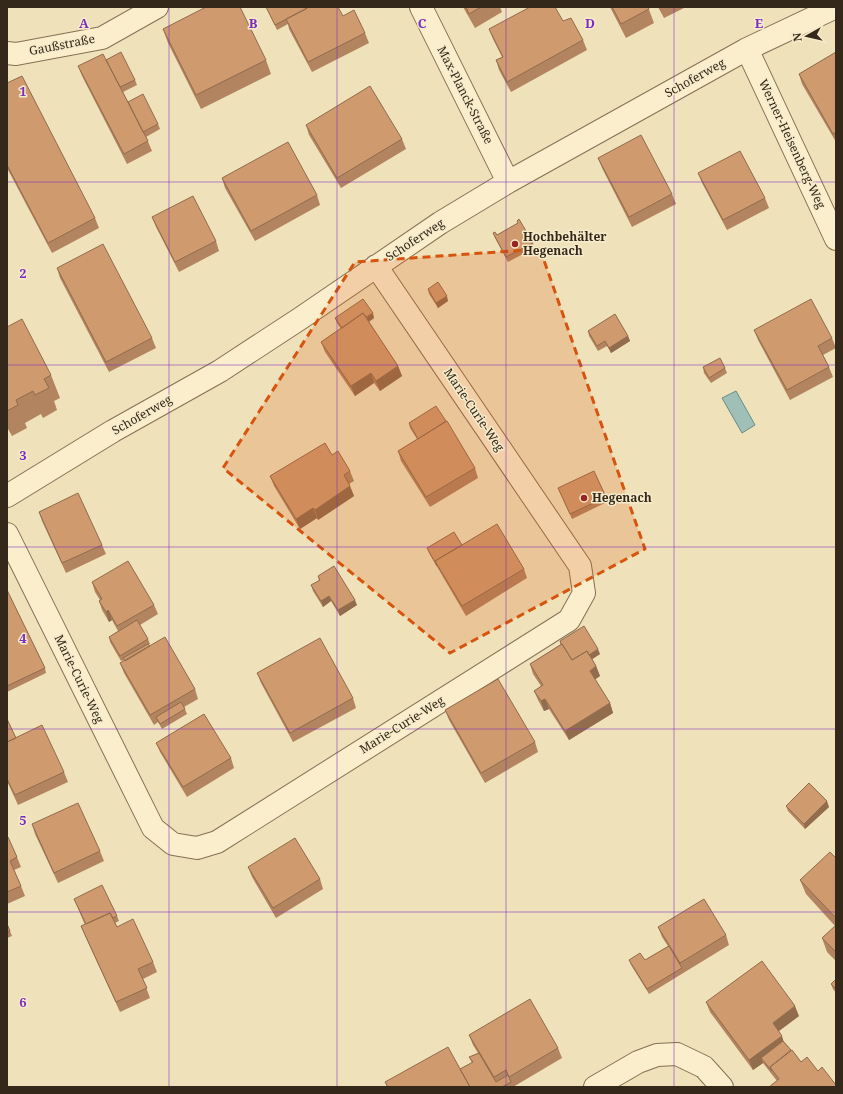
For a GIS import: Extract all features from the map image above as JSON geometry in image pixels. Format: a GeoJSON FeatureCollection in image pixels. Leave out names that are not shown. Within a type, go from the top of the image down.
{"type":"FeatureCollection","features":[{"type":"Feature","properties":{"kind":"street","name":"Gaußstraße"},"geometry":{"type":"LineString","coordinates":[[7,53],[16,54],[102,38],[157,7]]}},
{"type":"Feature","properties":{"kind":"street","name":"Max-Planck-Straße"},"geometry":{"type":"LineString","coordinates":[[421,7],[508,182]]}},
{"type":"Feature","properties":{"kind":"street","name":"Schoferweg"},"geometry":{"type":"LineString","coordinates":[[7,496],[113,431],[220,371],[301,318],[440,223],[508,182],[747,49],[836,7]]}},
{"type":"Feature","properties":{"kind":"street","name":"Werner-Heisenberg-Weg"},"geometry":{"type":"LineString","coordinates":[[747,49],[836,239]]}},
{"type":"Feature","properties":{"kind":"street","name":"Marie-Curie-Weg"},"geometry":{"type":"LineString","coordinates":[[7,534],[153,828],[174,844],[197,848],[217,842],[569,620],[584,593],[580,566],[376,266]]}},
{"type":"Feature","properties":{"kind":"street"},"geometry":{"type":"LineString","coordinates":[[594,1087],[638,1062],[657,1055],[677,1054],[704,1067],[722,1087]]}},
{"type":"Feature","properties":{"kind":"highlighted area"},"geometry":{"type":"Polygon","coordinates":[[[540,249],[645,549],[450,653],[223,468],[355,262],[540,249]]]}},
{"type":"Feature","properties":{"kind":"water"},"geometry":{"type":"Polygon","coordinates":[[[736,391],[755,425],[742,433],[722,398],[736,391]]]}},
{"type":"Feature","properties":{"kind":"building"},"geometry":{"type":"Polygon","coordinates":[[[206,7],[240,7],[266,60],[196,95],[163,29],[206,7]]]}},
{"type":"Feature","properties":{"kind":"building"},"geometry":{"type":"Polygon","coordinates":[[[266,7],[305,7],[306,9],[275,25],[266,7]]]}},
{"type":"Feature","properties":{"kind":"building"},"geometry":{"type":"Polygon","coordinates":[[[309,7],[338,7],[343,16],[354,10],[365,33],[308,62],[286,19],[309,7]]]}},
{"type":"Feature","properties":{"kind":"building"},"geometry":{"type":"Polygon","coordinates":[[[466,7],[481,7],[469,14],[466,7]]]}},
{"type":"Feature","properties":{"kind":"building"},"geometry":{"type":"Polygon","coordinates":[[[530,7],[555,7],[563,21],[571,18],[583,40],[507,82],[496,60],[503,57],[489,29],[530,7]]]}},
{"type":"Feature","properties":{"kind":"building"},"geometry":{"type":"Polygon","coordinates":[[[612,7],[648,7],[649,9],[621,24],[612,7]]]}},
{"type":"Feature","properties":{"kind":"building"},"geometry":{"type":"Polygon","coordinates":[[[121,52],[135,80],[120,87],[106,60],[121,52]]]}},
{"type":"Feature","properties":{"kind":"building"},"geometry":{"type":"Polygon","coordinates":[[[836,52],[836,132],[833,134],[799,74],[836,52]]]}},
{"type":"Feature","properties":{"kind":"building"},"geometry":{"type":"Polygon","coordinates":[[[103,54],[148,141],[124,154],[78,66],[103,54]]]}},
{"type":"Feature","properties":{"kind":"building"},"geometry":{"type":"Polygon","coordinates":[[[22,76],[95,218],[48,243],[7,165],[7,83],[22,76]]]}},
{"type":"Feature","properties":{"kind":"building"},"geometry":{"type":"Polygon","coordinates":[[[370,86],[402,139],[337,178],[306,125],[370,86]]]}},
{"type":"Feature","properties":{"kind":"building"},"geometry":{"type":"Polygon","coordinates":[[[143,94],[158,124],[143,132],[128,102],[143,94]]]}},
{"type":"Feature","properties":{"kind":"building"},"geometry":{"type":"Polygon","coordinates":[[[641,135],[672,194],[629,217],[598,158],[641,135]]]}},
{"type":"Feature","properties":{"kind":"building"},"geometry":{"type":"Polygon","coordinates":[[[288,142],[317,195],[251,231],[222,178],[288,142]]]}},
{"type":"Feature","properties":{"kind":"building"},"geometry":{"type":"Polygon","coordinates":[[[740,151],[765,198],[723,220],[698,173],[740,151]]]}},
{"type":"Feature","properties":{"kind":"building"},"geometry":{"type":"Polygon","coordinates":[[[193,196],[216,241],[175,262],[152,217],[193,196]]]}},
{"type":"Feature","properties":{"kind":"building","name":"Hochbehälter Hegenach"},"geometry":{"type":"Polygon","coordinates":[[[519,219],[533,243],[506,257],[493,233],[495,232],[497,235],[518,223],[517,221],[519,219]]]}},
{"type":"Feature","properties":{"kind":"building"},"geometry":{"type":"Polygon","coordinates":[[[103,244],[152,338],[106,362],[57,268],[103,244]]]}},
{"type":"Feature","properties":{"kind":"building"},"geometry":{"type":"Polygon","coordinates":[[[438,282],[447,296],[436,303],[428,289],[438,282]]]}},
{"type":"Feature","properties":{"kind":"building"},"geometry":{"type":"Polygon","coordinates":[[[363,299],[373,313],[366,317],[363,313],[342,328],[335,318],[363,299]]]}},
{"type":"Feature","properties":{"kind":"building"},"geometry":{"type":"Polygon","coordinates":[[[811,299],[832,338],[818,346],[829,367],[787,390],[754,330],[811,299]]]}},
{"type":"Feature","properties":{"kind":"building"},"geometry":{"type":"Polygon","coordinates":[[[363,313],[398,366],[376,381],[371,373],[351,386],[321,342],[363,313]]]}},
{"type":"Feature","properties":{"kind":"building"},"geometry":{"type":"Polygon","coordinates":[[[615,314],[628,336],[609,348],[605,341],[597,346],[588,331],[615,314]]]}},
{"type":"Feature","properties":{"kind":"building"},"geometry":{"type":"Polygon","coordinates":[[[22,319],[51,375],[44,379],[49,388],[35,395],[33,391],[16,400],[18,405],[7,411],[7,327],[22,319]]]}},
{"type":"Feature","properties":{"kind":"building"},"geometry":{"type":"Polygon","coordinates":[[[720,358],[725,368],[709,378],[703,367],[720,358]]]}},
{"type":"Feature","properties":{"kind":"building"},"geometry":{"type":"Polygon","coordinates":[[[436,406],[446,421],[418,439],[409,423],[436,406]]]}},
{"type":"Feature","properties":{"kind":"building"},"geometry":{"type":"Polygon","coordinates":[[[447,421],[475,468],[426,497],[398,451],[447,421]]]}},
{"type":"Feature","properties":{"kind":"building"},"geometry":{"type":"Polygon","coordinates":[[[325,443],[332,455],[338,451],[350,471],[344,475],[350,486],[315,510],[313,508],[296,519],[270,476],[325,443]]]}},
{"type":"Feature","properties":{"kind":"building","name":"Hegenach"},"geometry":{"type":"Polygon","coordinates":[[[594,471],[606,497],[570,514],[558,488],[594,471]]]}},
{"type":"Feature","properties":{"kind":"building"},"geometry":{"type":"Polygon","coordinates":[[[78,493],[102,545],[62,563],[39,512],[78,493]]]}},
{"type":"Feature","properties":{"kind":"building"},"geometry":{"type":"Polygon","coordinates":[[[497,524],[524,569],[462,606],[435,561],[497,524]]]}},
{"type":"Feature","properties":{"kind":"building"},"geometry":{"type":"Polygon","coordinates":[[[454,532],[462,545],[435,561],[437,566],[427,548],[454,532]]]}},
{"type":"Feature","properties":{"kind":"building"},"geometry":{"type":"Polygon","coordinates":[[[128,561],[154,605],[117,626],[108,610],[106,612],[99,601],[102,599],[92,582],[128,561]]]}},
{"type":"Feature","properties":{"kind":"building"},"geometry":{"type":"Polygon","coordinates":[[[334,566],[355,600],[338,610],[329,596],[321,601],[311,585],[320,580],[318,576],[334,566]]]}},
{"type":"Feature","properties":{"kind":"building"},"geometry":{"type":"Polygon","coordinates":[[[7,590],[45,668],[7,686],[7,590]]]}},
{"type":"Feature","properties":{"kind":"building"},"geometry":{"type":"Polygon","coordinates":[[[137,620],[148,639],[120,656],[109,637],[137,620]]]}},
{"type":"Feature","properties":{"kind":"building"},"geometry":{"type":"Polygon","coordinates":[[[584,626],[598,649],[589,655],[587,651],[572,660],[560,641],[584,626]]]}},
{"type":"Feature","properties":{"kind":"building"},"geometry":{"type":"Polygon","coordinates":[[[165,637],[195,689],[150,715],[120,663],[165,637]]]}},
{"type":"Feature","properties":{"kind":"building"},"geometry":{"type":"Polygon","coordinates":[[[320,638],[353,698],[290,733],[257,673],[320,638]]]}},
{"type":"Feature","properties":{"kind":"building"},"geometry":{"type":"Polygon","coordinates":[[[148,644],[150,646],[125,661],[123,658],[148,644]]]}},
{"type":"Feature","properties":{"kind":"building"},"geometry":{"type":"Polygon","coordinates":[[[562,644],[572,660],[587,651],[596,666],[590,671],[610,703],[565,731],[545,699],[541,701],[534,691],[543,685],[530,664],[562,644]]]}},
{"type":"Feature","properties":{"kind":"building"},"geometry":{"type":"Polygon","coordinates":[[[498,679],[535,742],[481,773],[445,710],[498,679]]]}},
{"type":"Feature","properties":{"kind":"building"},"geometry":{"type":"Polygon","coordinates":[[[181,702],[185,709],[160,724],[156,717],[181,702]]]}},
{"type":"Feature","properties":{"kind":"building"},"geometry":{"type":"Polygon","coordinates":[[[204,714],[231,758],[183,787],[156,743],[204,714]]]}},
{"type":"Feature","properties":{"kind":"building"},"geometry":{"type":"Polygon","coordinates":[[[7,719],[16,738],[7,742],[7,719]]]}},
{"type":"Feature","properties":{"kind":"building"},"geometry":{"type":"Polygon","coordinates":[[[42,725],[64,772],[15,795],[7,779],[7,742],[42,725]]]}},
{"type":"Feature","properties":{"kind":"building"},"geometry":{"type":"Polygon","coordinates":[[[809,783],[827,801],[804,824],[786,806],[809,783]]]}},
{"type":"Feature","properties":{"kind":"building"},"geometry":{"type":"Polygon","coordinates":[[[78,803],[100,851],[54,873],[32,824],[78,803]]]}},
{"type":"Feature","properties":{"kind":"building"},"geometry":{"type":"Polygon","coordinates":[[[7,837],[17,857],[10,861],[21,886],[7,892],[7,837]]]}},
{"type":"Feature","properties":{"kind":"building"},"geometry":{"type":"Polygon","coordinates":[[[295,838],[320,879],[273,908],[248,867],[295,838]]]}},
{"type":"Feature","properties":{"kind":"building"},"geometry":{"type":"Polygon","coordinates":[[[830,852],[836,858],[836,918],[800,880],[830,852]]]}},
{"type":"Feature","properties":{"kind":"building"},"geometry":{"type":"Polygon","coordinates":[[[102,885],[117,916],[113,918],[110,913],[86,924],[74,899],[102,885]]]}},
{"type":"Feature","properties":{"kind":"building"},"geometry":{"type":"Polygon","coordinates":[[[704,899],[726,935],[680,963],[658,927],[704,899]]]}},
{"type":"Feature","properties":{"kind":"building"},"geometry":{"type":"Polygon","coordinates":[[[110,913],[117,927],[133,919],[153,962],[138,969],[147,988],[116,1002],[81,926],[110,913]]]}},
{"type":"Feature","properties":{"kind":"building"},"geometry":{"type":"Polygon","coordinates":[[[7,924],[10,931],[7,932],[7,924]]]}},
{"type":"Feature","properties":{"kind":"building"},"geometry":{"type":"Polygon","coordinates":[[[836,925],[836,952],[822,938],[836,925]]]}},
{"type":"Feature","properties":{"kind":"building"},"geometry":{"type":"Polygon","coordinates":[[[669,946],[682,968],[647,989],[629,960],[640,953],[645,960],[669,946]]]}},
{"type":"Feature","properties":{"kind":"building"},"geometry":{"type":"Polygon","coordinates":[[[762,961],[795,1006],[773,1023],[782,1036],[749,1060],[706,1002],[762,961]]]}},
{"type":"Feature","properties":{"kind":"building"},"geometry":{"type":"Polygon","coordinates":[[[836,979],[836,989],[831,984],[836,979]]]}},
{"type":"Feature","properties":{"kind":"building"},"geometry":{"type":"Polygon","coordinates":[[[530,999],[558,1048],[509,1077],[506,1070],[494,1077],[469,1035],[530,999]]]}},
{"type":"Feature","properties":{"kind":"building"},"geometry":{"type":"Polygon","coordinates":[[[783,1041],[791,1050],[770,1067],[772,1071],[761,1058],[783,1041]]]}},
{"type":"Feature","properties":{"kind":"building"},"geometry":{"type":"Polygon","coordinates":[[[448,1047],[470,1087],[388,1087],[385,1082],[448,1047]]]}},
{"type":"Feature","properties":{"kind":"building"},"geometry":{"type":"Polygon","coordinates":[[[792,1050],[801,1062],[807,1057],[818,1071],[822,1067],[836,1087],[769,1087],[779,1079],[770,1067],[792,1050]]]}},
{"type":"Feature","properties":{"kind":"building"},"geometry":{"type":"Polygon","coordinates":[[[479,1053],[496,1082],[508,1075],[511,1082],[502,1087],[470,1087],[460,1069],[473,1062],[469,1057],[479,1053]]]}},
{"type":"Feature","properties":{"kind":"place","name":"Hochbehälter Hegenach"},"geometry":{"type":"Point","coordinates":[515,244]}},
{"type":"Feature","properties":{"kind":"place","name":"Hegenach"},"geometry":{"type":"Point","coordinates":[584,498]}}]}
